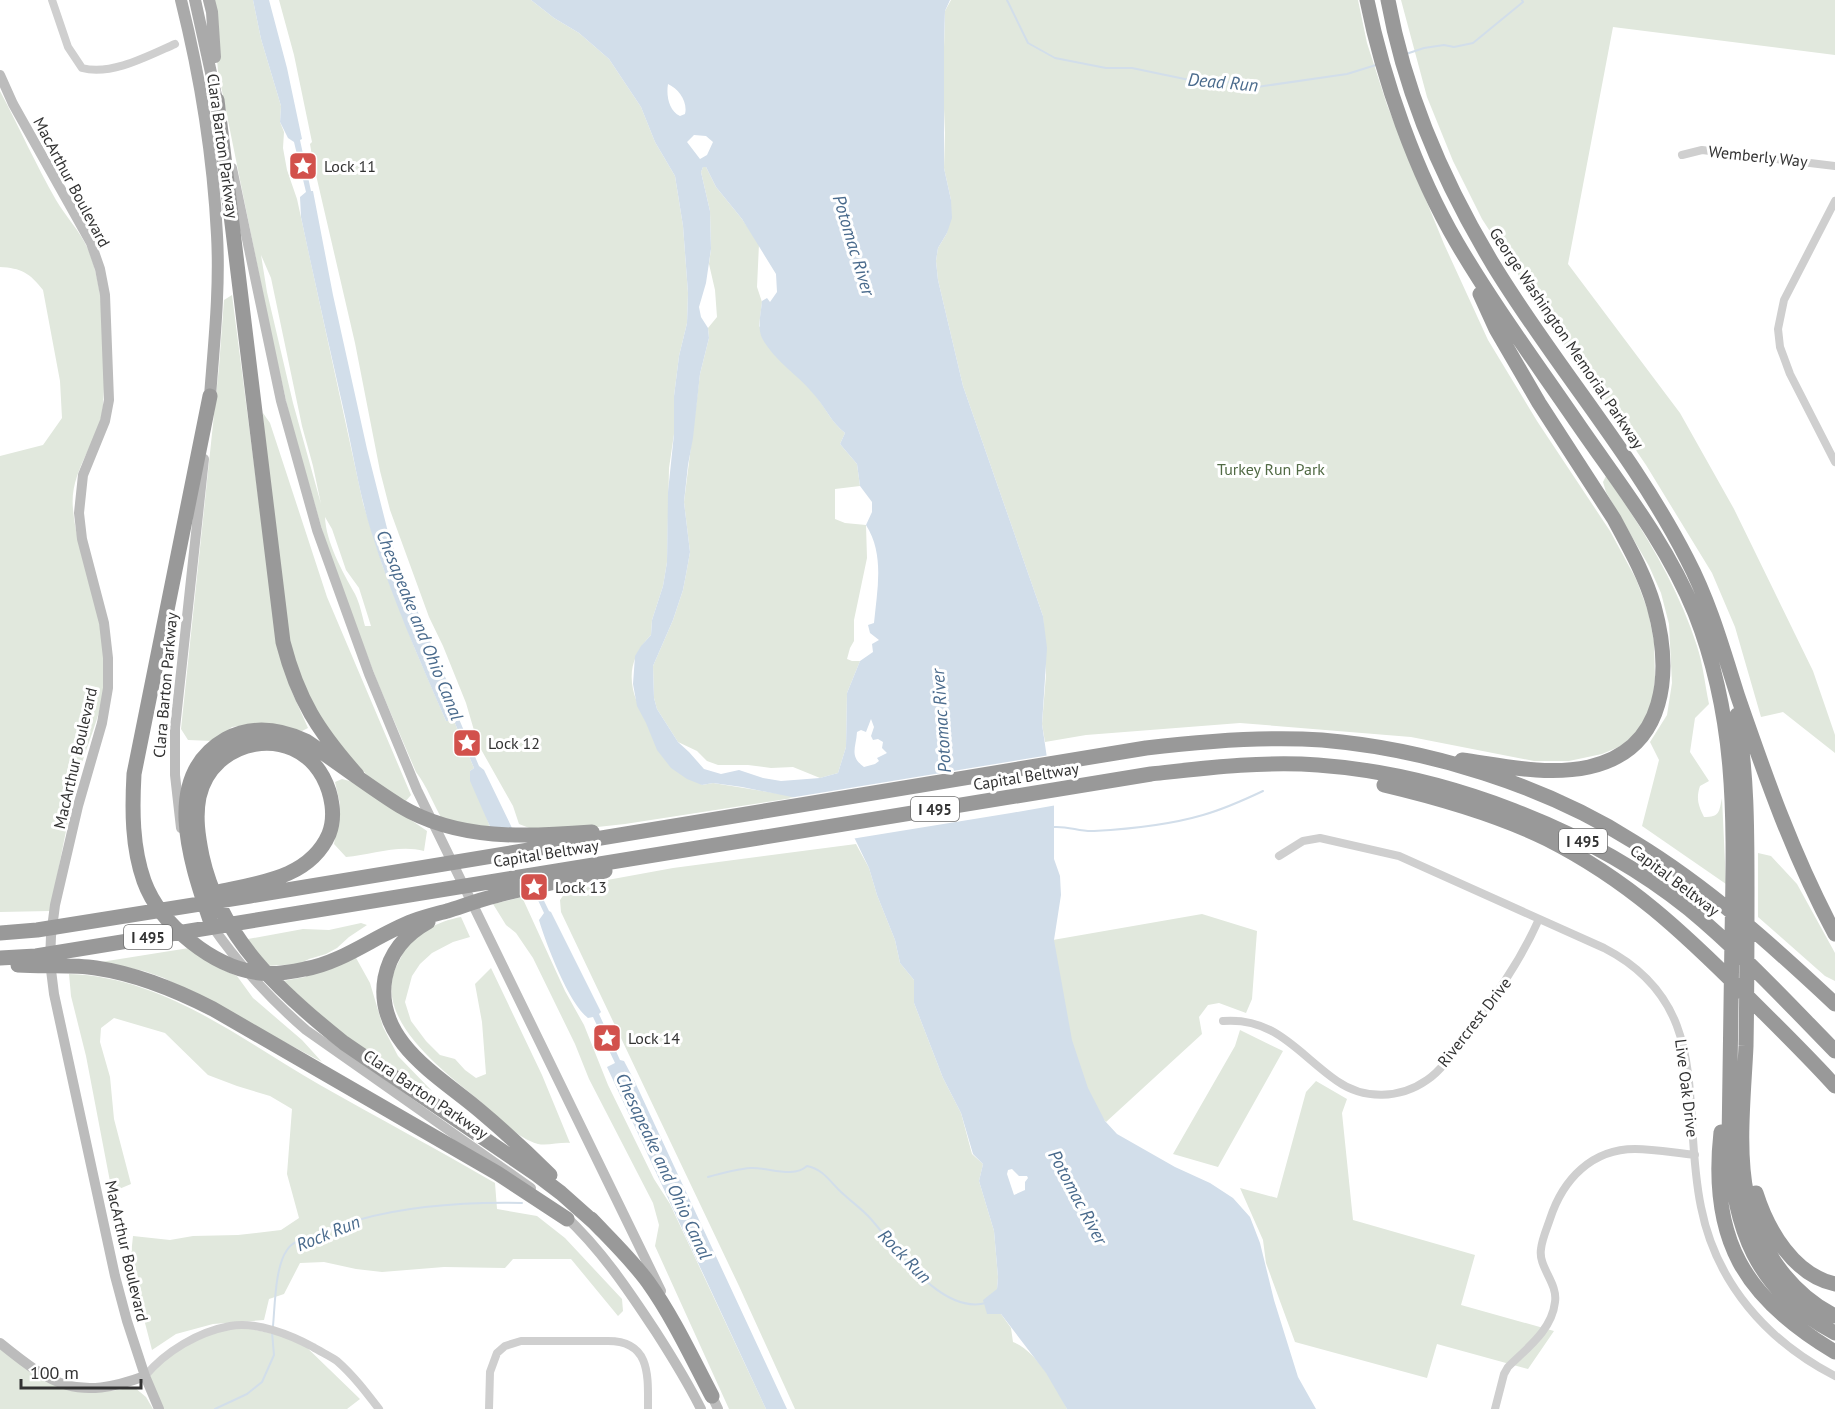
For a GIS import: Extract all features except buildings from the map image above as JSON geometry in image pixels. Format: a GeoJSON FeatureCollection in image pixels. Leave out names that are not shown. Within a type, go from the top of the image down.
{"type":"FeatureCollection","features":[{"type":"Feature","properties":{"kind":"highway","name":"George Washington Memorial Parkway"},"geometry":{"type":"LineString","coordinates":[[1389,4],[1422,120],[1449,184],[1494,266],[1638,476],[1672,531],[1702,592],[1724,653]]}},
{"type":"Feature","properties":{"kind":"highway"},"geometry":{"type":"LineString","coordinates":[[1364,746],[1549,771],[1588,767],[1616,757],[1636,742],[1654,718],[1662,692],[1662,651],[1659,629],[1654,607],[1639,568],[1614,519],[1507,349],[1479,294],[1402,123],[1368,7]]}},
{"type":"Feature","properties":{"kind":"highway"},"geometry":{"type":"LineString","coordinates":[[217,100],[282,642],[293,679],[309,712],[330,745],[357,775]]}},
{"type":"Feature","properties":{"kind":"highway"},"geometry":{"type":"LineString","coordinates":[[1457,242],[1508,323],[1669,560],[1693,610],[1710,656],[1726,730],[1733,796],[1729,1142],[1731,1180],[1737,1211],[1748,1244],[1768,1278],[1788,1301],[1812,1320],[1835,1333]]}},
{"type":"Feature","properties":{"kind":"highway"},"geometry":{"type":"LineString","coordinates":[[210,396],[134,774],[133,823],[139,865],[153,899],[180,933],[212,955],[255,972],[268,974],[323,964],[413,921],[572,873]]}},
{"type":"Feature","properties":{"kind":"highway"},"geometry":{"type":"LineString","coordinates":[[1724,653],[1734,695],[1744,760],[1746,794],[1750,1168],[1761,1210],[1784,1249],[1809,1273],[1818,1279],[1835,1284]]}},
{"type":"Feature","properties":{"kind":"highway"},"geometry":{"type":"LineString","coordinates":[[1724,653],[1783,823],[1799,863],[1835,934]]}},
{"type":"Feature","properties":{"kind":"highway"},"geometry":{"type":"LineString","coordinates":[[211,923],[192,864],[186,809],[188,791],[192,775],[207,754],[217,745],[244,732],[261,729],[277,730],[306,741],[400,806],[436,822],[470,831],[556,840]]}},
{"type":"Feature","properties":{"kind":"highway","name":"Capital Beltway"},"geometry":{"type":"LineString","coordinates":[[247,891],[429,867],[556,840],[678,825],[1184,744],[1226,740],[1290,739],[1364,746],[1427,758],[1499,778],[1564,805],[1605,825],[1671,866],[1719,901],[1835,1004]]}},
{"type":"Feature","properties":{"kind":"highway"},"geometry":{"type":"LineString","coordinates":[[0,933],[37,930],[98,920],[247,891],[309,862],[326,841],[331,828],[332,800],[328,785],[309,759],[280,744],[249,744],[236,749],[212,768],[199,796],[197,828],[203,861],[216,899],[234,934],[268,977],[315,1020],[344,1043],[536,1174],[597,1225]]}},
{"type":"Feature","properties":{"kind":"highway"},"geometry":{"type":"LineString","coordinates":[[1265,765],[1318,771],[1417,793],[1513,824],[1578,856],[1640,896],[1675,926],[1814,1062],[1835,1086]]}},
{"type":"Feature","properties":{"kind":"highway","name":"Capital Beltway"},"geometry":{"type":"LineString","coordinates":[[0,958],[35,961],[439,889],[572,873],[682,850],[1150,774],[1265,765],[1319,765],[1422,782],[1512,810],[1589,843],[1653,882],[1689,909],[1763,978],[1835,1051]]}},
{"type":"Feature","properties":{"kind":"highway"},"geometry":{"type":"LineString","coordinates":[[449,910],[407,936],[392,957],[387,971],[384,998],[386,1010],[399,1038],[419,1061],[516,1142],[624,1253],[647,1281],[666,1311],[715,1402]]}},
{"type":"Feature","properties":{"kind":"highway"},"geometry":{"type":"LineString","coordinates":[[0,964],[35,961],[94,967],[121,972],[182,993],[497,1173],[567,1219]]}},
{"type":"Feature","properties":{"kind":"highway"},"geometry":{"type":"LineString","coordinates":[[1731,991],[1718,1179],[1725,1226],[1739,1262],[1764,1298],[1797,1328],[1835,1352]]}},
{"type":"Feature","properties":{"kind":"highway"},"geometry":{"type":"LineString","coordinates":[[1747,1006],[1743,1168],[1747,1196],[1768,1253],[1792,1285],[1824,1311],[1835,1316]]}},
{"type":"Feature","properties":{"kind":"main road","name":"Clara Barton Parkway"},"geometry":{"type":"LineString","coordinates":[[181,0],[191,43],[212,166],[218,237],[216,318],[210,396],[175,729],[174,775],[181,831],[188,865],[201,906],[246,972],[274,1002],[306,1030],[511,1172],[567,1219],[604,1258],[634,1298],[701,1409]]}},
{"type":"Feature","properties":{"kind":"main road","name":"Clara Barton Parkway"},"geometry":{"type":"LineString","coordinates":[[195,0],[281,401],[317,530],[369,674],[417,790],[715,1402]]}},
{"type":"Feature","properties":{"kind":"main road"},"geometry":{"type":"LineString","coordinates":[[209,0],[212,12],[217,100]]}},
{"type":"Feature","properties":{"kind":"main road","name":"MacArthur Boulevard"},"geometry":{"type":"LineString","coordinates":[[0,75],[13,104],[90,243],[100,269],[105,295],[109,400],[105,421],[83,475],[79,513],[82,539],[104,623],[108,658],[108,688],[102,723],[78,806],[55,905],[50,962],[54,994],[115,1276],[145,1376],[159,1409]]}},
{"type":"Feature","properties":{"kind":"main road"},"geometry":{"type":"LineString","coordinates":[[0,1343],[48,1379],[78,1388],[101,1387],[145,1376]]}},
{"type":"Feature","properties":{"kind":"main road","name":"MacArthur Boulevard"},"geometry":{"type":"LineString","coordinates":[[154,1395],[165,1409]]}},
{"type":"Feature","properties":{"kind":"street"},"geometry":{"type":"LineString","coordinates":[[52,0],[68,47],[82,68],[93,71],[120,65],[144,58],[175,44]]}},
{"type":"Feature","properties":{"kind":"street","name":"Wemberly Way"},"geometry":{"type":"LineString","coordinates":[[1682,155],[1702,150],[1835,166]]}},
{"type":"Feature","properties":{"kind":"street"},"geometry":{"type":"LineString","coordinates":[[1835,201],[1784,300],[1778,329],[1780,347],[1790,374],[1835,462]]}},
{"type":"Feature","properties":{"kind":"street","name":"Live Oak Drive"},"geometry":{"type":"LineString","coordinates":[[1279,856],[1303,841],[1320,838],[1381,851],[1414,862],[1612,952],[1638,970],[1659,991],[1666,1002],[1677,1023],[1685,1051],[1697,1185],[1712,1244],[1730,1281],[1751,1311],[1801,1356],[1835,1376]]}},
{"type":"Feature","properties":{"kind":"street","name":"Rivercrest Drive"},"geometry":{"type":"LineString","coordinates":[[1223,1021],[1247,1022],[1280,1035],[1302,1050],[1336,1080],[1354,1090],[1380,1095],[1412,1089],[1437,1070],[1489,1005],[1512,972],[1539,919]]}},
{"type":"Feature","properties":{"kind":"street"},"geometry":{"type":"LineString","coordinates":[[1495,1409],[1504,1374],[1508,1367],[1544,1331],[1555,1302],[1554,1291],[1540,1250],[1556,1201],[1567,1183],[1592,1161],[1617,1151],[1639,1149],[1695,1155]]}},
{"type":"Feature","properties":{"kind":"street"},"geometry":{"type":"LineString","coordinates":[[145,1376],[180,1345],[198,1336],[232,1325],[258,1327],[285,1334],[335,1360],[361,1385],[380,1409]]}},
{"type":"Feature","properties":{"kind":"street"},"geometry":{"type":"LineString","coordinates":[[489,1409],[490,1372],[497,1353],[505,1346],[522,1341],[608,1341],[630,1344],[642,1356],[646,1368],[648,1409]]}},
{"type":"Feature","properties":{"kind":"green space"},"geometry":{"type":"Polygon","coordinates":[[[212,0],[253,0],[261,39],[281,106],[280,122],[284,132],[283,148],[287,170],[297,199],[363,503],[383,567],[415,649],[446,721],[454,721],[474,768],[470,771],[491,830],[442,819],[416,772],[377,681],[331,561],[291,422],[218,71],[212,0]],[[261,255],[267,292],[293,403],[321,504],[271,278],[261,255]],[[325,517],[328,536],[357,598],[365,626],[371,626],[359,588],[346,570],[332,529],[325,517]]]}},
{"type":"Feature","properties":{"kind":"green space"},"geometry":{"type":"Polygon","coordinates":[[[279,0],[531,0],[554,18],[579,33],[609,59],[641,107],[655,142],[675,176],[683,226],[688,293],[687,323],[679,356],[674,396],[674,434],[669,468],[667,562],[663,586],[652,620],[651,635],[637,655],[632,675],[635,695],[644,715],[657,734],[702,785],[713,783],[799,797],[625,824],[542,833],[519,824],[513,806],[478,744],[466,703],[429,617],[390,510],[355,343],[313,162],[310,144],[312,142],[294,55],[279,0]]]}},
{"type":"Feature","properties":{"kind":"green space","name":"Turkey Run Park"},"geometry":{"type":"Polygon","coordinates":[[[951,0],[1358,0],[1367,43],[1387,105],[1444,244],[1488,340],[1537,421],[1610,531],[1636,579],[1648,611],[1654,642],[1655,678],[1652,704],[1639,730],[1621,746],[1602,754],[1569,761],[1534,761],[1411,737],[1240,723],[1086,735],[1045,742],[1042,724],[1046,675],[1043,616],[963,386],[938,280],[936,261],[938,248],[947,233],[951,200],[944,168],[943,84],[945,11],[951,0]]]}},
{"type":"Feature","properties":{"kind":"green space"},"geometry":{"type":"Polygon","coordinates":[[[1401,0],[1835,0],[1835,55],[1613,27],[1568,264],[1680,413],[1734,509],[1813,671],[1835,735],[1835,753],[1783,712],[1761,717],[1735,627],[1712,573],[1646,465],[1482,219],[1453,161],[1427,97],[1401,0]]]}},
{"type":"Feature","properties":{"kind":"green space"},"geometry":{"type":"Polygon","coordinates":[[[0,91],[56,200],[88,249],[98,285],[103,326],[104,368],[101,419],[80,468],[73,495],[73,509],[78,541],[93,592],[103,646],[104,690],[82,762],[50,911],[0,912],[0,456],[43,445],[62,418],[60,381],[43,290],[25,272],[0,267],[0,91]]]}},
{"type":"Feature","properties":{"kind":"green space"},"geometry":{"type":"Polygon","coordinates":[[[703,167],[706,167],[716,187],[759,244],[757,287],[762,302],[759,326],[845,433],[840,444],[857,464],[860,486],[835,489],[835,519],[845,523],[866,525],[867,558],[854,620],[854,641],[847,659],[860,661],[847,693],[846,747],[838,773],[820,778],[793,767],[718,765],[707,761],[697,751],[678,742],[657,709],[654,698],[653,666],[683,590],[690,552],[684,502],[700,374],[709,338],[708,328],[717,317],[715,290],[709,264],[710,211],[701,172],[703,167]]]}},
{"type":"Feature","properties":{"kind":"green space"},"geometry":{"type":"Polygon","coordinates":[[[232,295],[278,649],[292,692],[308,728],[302,731],[253,724],[232,727],[213,741],[188,740],[181,729],[224,300],[232,295]]]}},
{"type":"Feature","properties":{"kind":"green space"},"geometry":{"type":"Polygon","coordinates":[[[263,413],[270,423],[327,597],[411,795],[405,802],[374,782],[319,721],[291,652],[264,441],[263,413]]]}},
{"type":"Feature","properties":{"kind":"green space"},"geometry":{"type":"Polygon","coordinates":[[[1606,476],[1658,558],[1680,601],[1699,653],[1709,704],[1695,718],[1690,752],[1709,781],[1700,786],[1698,794],[1699,805],[1704,817],[1718,813],[1722,798],[1726,884],[1642,826],[1659,760],[1650,742],[1667,715],[1672,683],[1669,624],[1661,593],[1649,566],[1606,492],[1603,482],[1606,476]]]}},
{"type":"Feature","properties":{"kind":"green space"},"geometry":{"type":"Polygon","coordinates":[[[342,779],[357,783],[427,831],[424,851],[395,849],[346,857],[334,844],[340,804],[335,782],[342,779]]]}},
{"type":"Feature","properties":{"kind":"green space"},"geometry":{"type":"Polygon","coordinates":[[[856,844],[869,868],[895,940],[900,963],[914,980],[914,1003],[943,1078],[961,1113],[972,1154],[983,1164],[979,1181],[994,1231],[997,1289],[1001,1314],[1011,1328],[1013,1342],[1038,1361],[1067,1409],[795,1409],[561,912],[560,900],[569,887],[673,868],[856,844]]]}},
{"type":"Feature","properties":{"kind":"green space"},"geometry":{"type":"Polygon","coordinates":[[[1758,853],[1771,856],[1797,884],[1835,953],[1835,981],[1825,976],[1758,917],[1758,853]]]}},
{"type":"Feature","properties":{"kind":"green space"},"geometry":{"type":"Polygon","coordinates":[[[522,897],[565,991],[584,1025],[608,1085],[654,1179],[670,1204],[766,1409],[729,1409],[655,1246],[659,1225],[653,1203],[589,1079],[575,1044],[533,958],[516,933],[506,925],[493,904],[522,897]]]}},
{"type":"Feature","properties":{"kind":"green space"},"geometry":{"type":"Polygon","coordinates":[[[1202,914],[1257,931],[1252,999],[1246,1013],[1219,1003],[1208,1005],[1199,1017],[1202,1034],[1106,1122],[1090,1104],[1070,1062],[1047,941],[1202,914]]]}},
{"type":"Feature","properties":{"kind":"green space"},"geometry":{"type":"Polygon","coordinates":[[[461,917],[470,937],[453,942],[432,953],[420,964],[412,976],[405,1002],[411,1021],[440,1055],[455,1059],[476,1078],[486,1074],[482,1022],[475,984],[491,968],[542,1075],[570,1143],[538,1144],[514,1132],[433,1061],[405,1028],[395,1010],[391,991],[394,972],[407,947],[427,929],[461,917]]]}},
{"type":"Feature","properties":{"kind":"green space"},"geometry":{"type":"Polygon","coordinates":[[[361,923],[367,925],[337,948],[299,964],[266,966],[255,954],[248,939],[303,929],[329,930],[361,923]]]}},
{"type":"Feature","properties":{"kind":"green space"},"geometry":{"type":"Polygon","coordinates":[[[189,948],[223,970],[237,976],[253,998],[302,1040],[322,1062],[164,978],[144,971],[101,962],[189,948]]]}},
{"type":"Feature","properties":{"kind":"green space"},"geometry":{"type":"Polygon","coordinates":[[[355,956],[370,983],[383,1027],[398,1056],[432,1091],[340,1032],[283,981],[305,977],[355,956]]]}},
{"type":"Feature","properties":{"kind":"green space"},"geometry":{"type":"Polygon","coordinates":[[[69,974],[104,978],[137,986],[200,1013],[320,1085],[495,1183],[497,1209],[537,1216],[565,1238],[622,1299],[623,1311],[618,1316],[571,1259],[513,1259],[505,1268],[444,1267],[382,1272],[324,1262],[300,1263],[284,1294],[269,1299],[264,1320],[213,1324],[176,1334],[152,1350],[130,1265],[133,1236],[170,1240],[193,1236],[238,1235],[281,1230],[299,1218],[287,1174],[292,1109],[270,1096],[208,1075],[165,1033],[114,1018],[101,1028],[100,1042],[110,1077],[114,1119],[131,1184],[112,1192],[86,1056],[71,996],[69,974]]]}},
{"type":"Feature","properties":{"kind":"green space"},"geometry":{"type":"Polygon","coordinates":[[[1240,1030],[1283,1051],[1218,1167],[1173,1154],[1235,1046],[1240,1030]]]}},
{"type":"Feature","properties":{"kind":"green space"},"geometry":{"type":"Polygon","coordinates":[[[1316,1081],[1347,1099],[1342,1113],[1353,1220],[1475,1255],[1461,1305],[1554,1331],[1528,1369],[1437,1344],[1427,1378],[1295,1342],[1266,1263],[1263,1240],[1240,1188],[1277,1198],[1306,1092],[1316,1081]]]}},
{"type":"Feature","properties":{"kind":"green space"},"geometry":{"type":"Polygon","coordinates":[[[232,1325],[298,1339],[360,1399],[347,1409],[158,1409],[149,1390],[151,1369],[180,1345],[232,1325]]]}},
{"type":"Feature","properties":{"kind":"green space"},"geometry":{"type":"Polygon","coordinates":[[[0,1343],[48,1379],[111,1391],[134,1387],[146,1397],[153,1409],[0,1409],[0,1343]]]}},
{"type":"Feature","properties":{"kind":"water","name":"Chesapeake and Ohio Canal"},"geometry":{"type":"Polygon","coordinates":[[[253,0],[269,0],[287,68],[302,139],[300,140],[311,191],[313,191],[367,449],[389,536],[412,598],[462,717],[459,719],[479,766],[484,770],[526,857],[524,860],[601,1012],[599,1014],[620,1060],[624,1061],[634,1080],[787,1409],[766,1409],[607,1067],[615,1063],[593,1017],[588,1018],[581,1011],[559,973],[539,920],[544,913],[520,862],[502,854],[470,781],[470,771],[474,768],[454,721],[446,721],[396,603],[362,499],[301,217],[300,197],[306,192],[294,142],[288,138],[280,122],[281,106],[261,39],[253,0]]]}},
{"type":"Feature","properties":{"kind":"water","name":"Potomac River"},"geometry":{"type":"Polygon","coordinates":[[[531,0],[950,0],[945,11],[944,168],[951,200],[952,218],[947,233],[938,248],[936,261],[938,280],[963,386],[1043,616],[1047,648],[1042,724],[1054,806],[1054,859],[1060,876],[1061,895],[1054,940],[1072,1040],[1088,1088],[1105,1121],[1117,1134],[1175,1167],[1210,1183],[1233,1198],[1250,1217],[1260,1243],[1274,1300],[1298,1377],[1316,1409],[1067,1409],[1046,1373],[1001,1314],[987,1314],[983,1300],[997,1289],[998,1277],[994,1231],[979,1181],[983,1164],[973,1154],[961,1113],[943,1078],[914,1003],[914,980],[900,963],[895,940],[869,868],[853,835],[817,802],[742,787],[713,783],[702,785],[687,779],[671,768],[657,750],[637,706],[633,684],[635,656],[651,635],[652,620],[663,586],[667,562],[668,492],[674,434],[674,396],[679,356],[687,323],[688,293],[683,226],[675,176],[655,142],[641,107],[609,59],[579,33],[554,18],[531,0]],[[668,84],[667,89],[673,111],[680,116],[685,114],[686,109],[682,96],[668,84]],[[694,135],[687,142],[700,159],[707,155],[713,142],[706,136],[694,135]],[[703,167],[701,172],[710,211],[711,249],[706,283],[699,307],[701,317],[708,328],[709,338],[700,374],[684,502],[690,552],[683,590],[653,666],[654,698],[657,709],[678,742],[704,769],[721,774],[739,770],[781,781],[820,778],[838,773],[846,747],[847,693],[860,661],[873,652],[872,644],[879,640],[870,633],[868,625],[874,623],[878,585],[876,548],[866,525],[872,512],[872,502],[860,486],[857,464],[840,444],[845,433],[810,389],[767,347],[762,338],[760,325],[762,301],[767,298],[770,302],[777,292],[776,274],[742,219],[716,187],[706,167],[703,167]],[[871,719],[866,732],[861,730],[857,732],[854,751],[856,759],[864,767],[875,764],[879,761],[877,758],[887,753],[882,748],[883,742],[878,739],[873,740],[871,736],[874,727],[871,719]],[[1012,1169],[1008,1170],[1007,1174],[1014,1195],[1025,1190],[1027,1176],[1019,1176],[1012,1169]]]}},
{"type":"Feature","properties":{"kind":"pier"},"geometry":{"type":"Polygon","coordinates":[[[1050,755],[1057,805],[1011,813],[851,839],[835,819],[815,805],[789,798],[1050,755]]]}},
{"type":"Feature","properties":{"kind":"pier"},"geometry":{"type":"Polygon","coordinates":[[[489,831],[517,832],[543,892],[532,894],[517,865],[500,856],[489,831]]]}},
{"type":"Feature","properties":{"kind":"waterway","name":"Dead Run"},"geometry":{"type":"LineString","coordinates":[[1007,0],[1028,43],[1055,58],[1106,68],[1132,68],[1199,82],[1243,82],[1257,87],[1347,74],[1376,65]]}},
{"type":"Feature","properties":{"kind":"waterway","name":"Dead Run"},"geometry":{"type":"LineString","coordinates":[[1406,54],[1424,48],[1444,45],[1454,47],[1473,43],[1523,2],[1522,0]]}},
{"type":"Feature","properties":{"kind":"waterway"},"geometry":{"type":"LineString","coordinates":[[1054,827],[1094,831],[1163,824],[1211,813],[1263,791]]}},
{"type":"Feature","properties":{"kind":"waterway","name":"Rock Run"},"geometry":{"type":"LineString","coordinates":[[708,1177],[751,1168],[795,1172],[807,1166],[812,1167],[825,1175],[866,1214],[906,1261],[936,1289],[952,1299],[969,1304],[986,1303]]}},
{"type":"Feature","properties":{"kind":"waterway","name":"Rock Run"},"geometry":{"type":"LineString","coordinates":[[273,1326],[280,1266],[287,1250],[296,1242],[352,1222],[398,1211],[460,1204],[522,1203]]}},
{"type":"Feature","properties":{"kind":"waterway","name":"Rock Run"},"geometry":{"type":"LineString","coordinates":[[215,1409],[247,1394],[262,1382],[274,1355],[272,1332]]}},
{"type":"Feature","properties":{"kind":"place","name":"Lock 11"},"geometry":{"type":"Point","coordinates":[303,166]}},
{"type":"Feature","properties":{"kind":"place","name":"Lock 12"},"geometry":{"type":"Point","coordinates":[467,743]}},
{"type":"Feature","properties":{"kind":"place","name":"Lock 13"},"geometry":{"type":"Point","coordinates":[534,887]}},
{"type":"Feature","properties":{"kind":"place","name":"Lock 14"},"geometry":{"type":"Point","coordinates":[607,1038]}}]}
